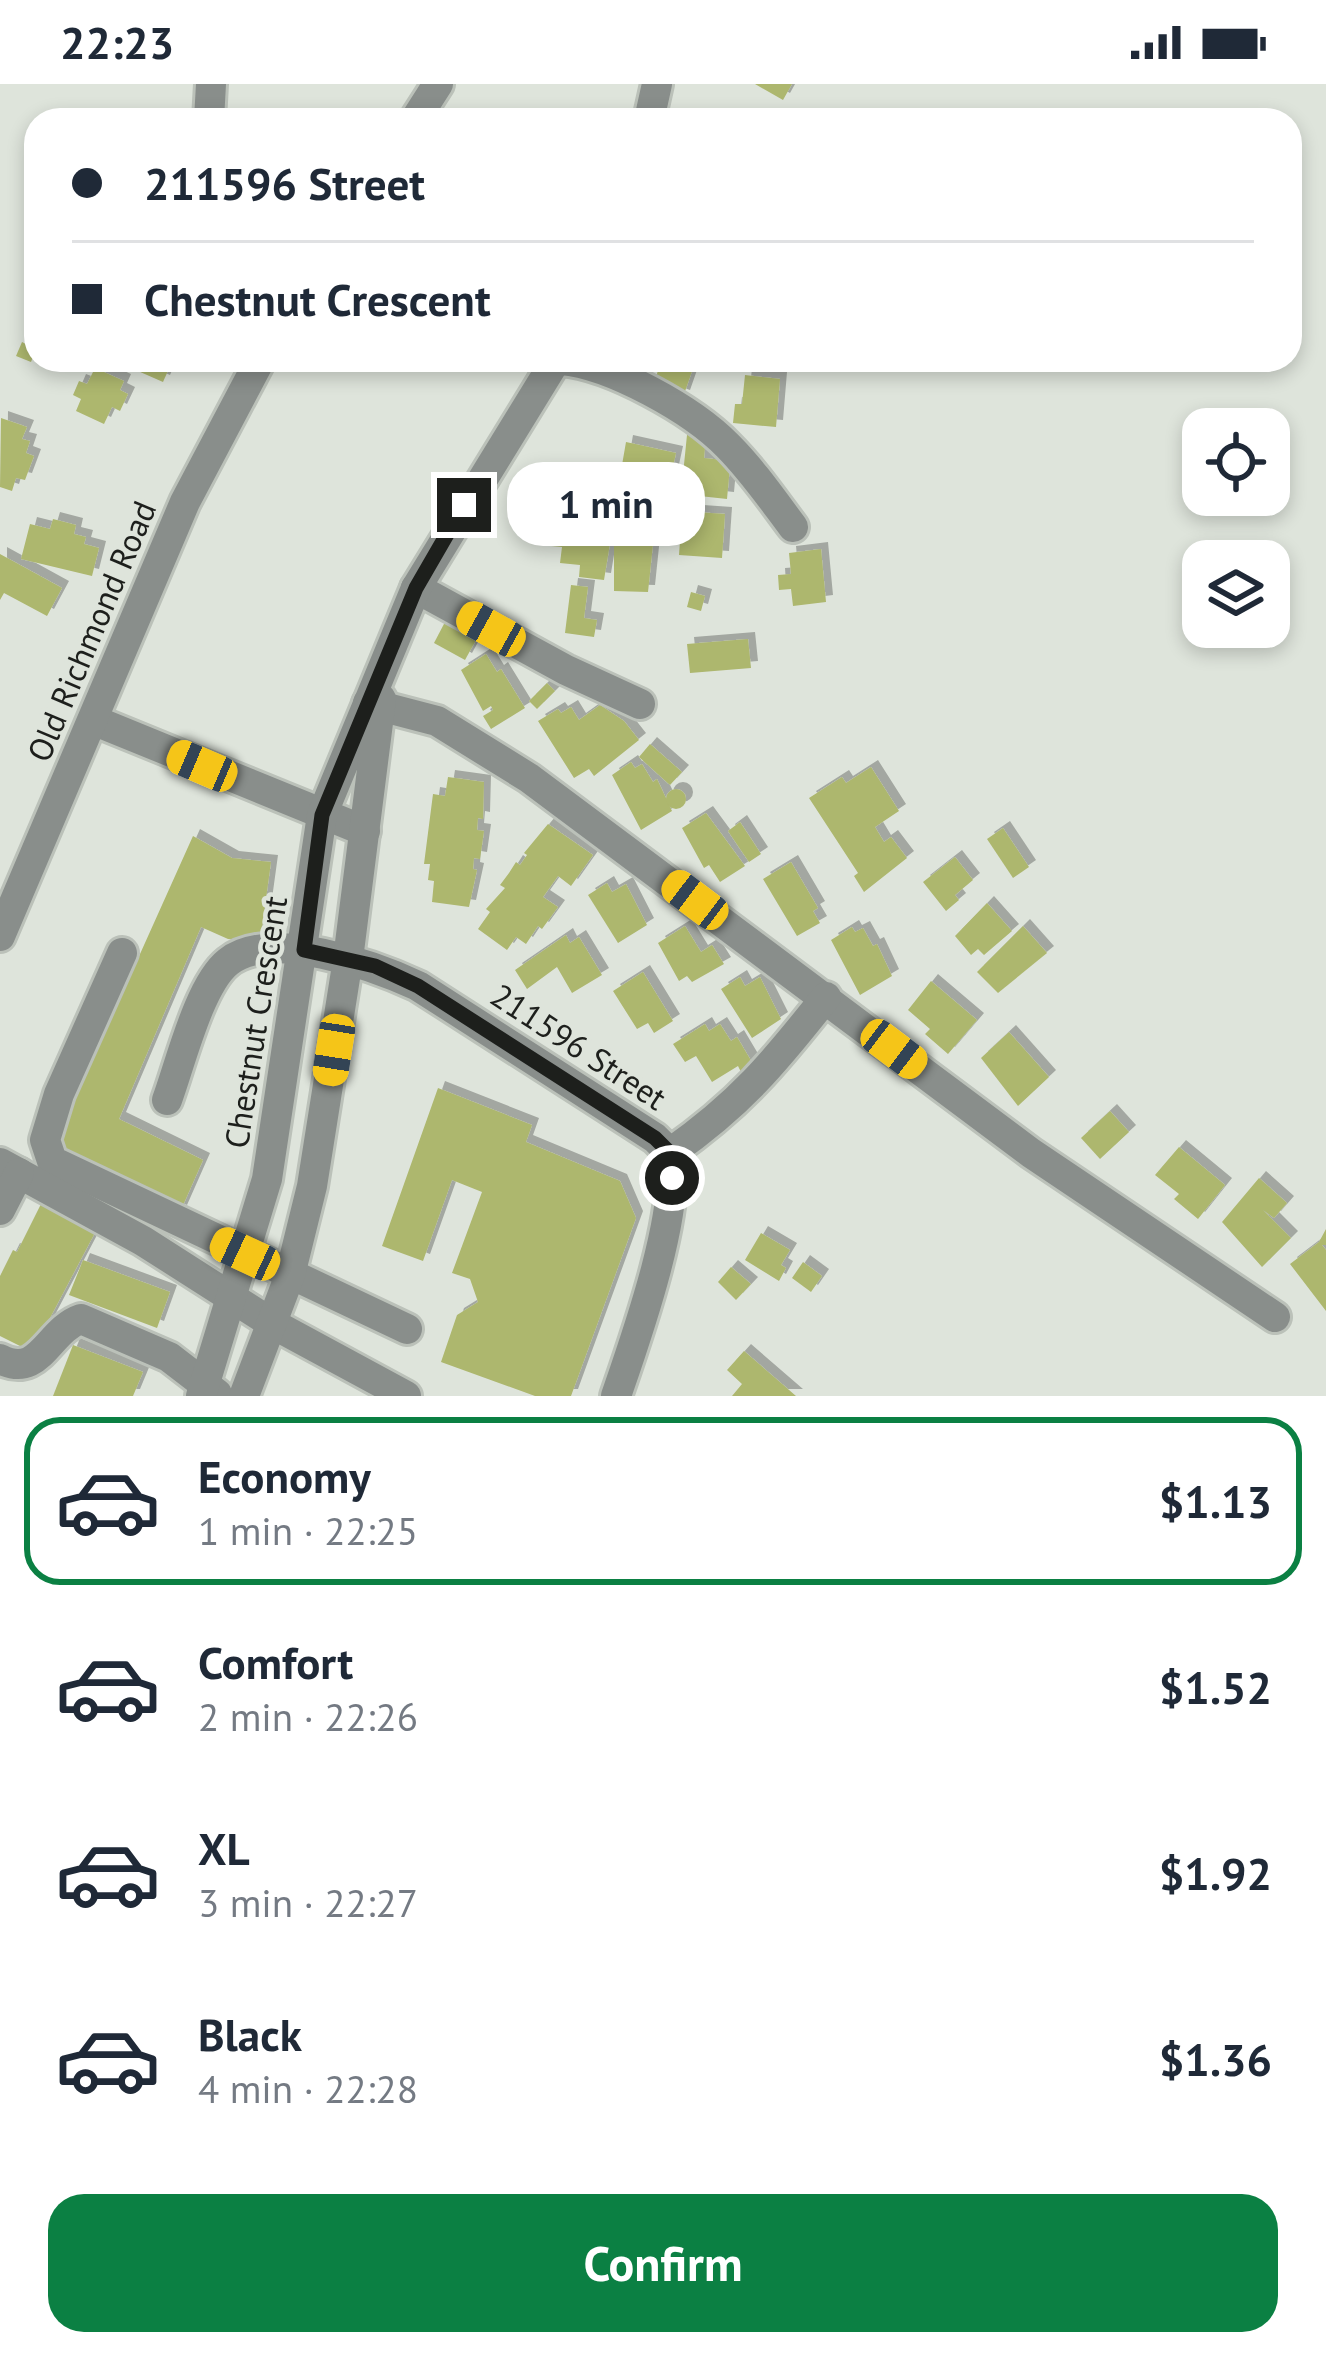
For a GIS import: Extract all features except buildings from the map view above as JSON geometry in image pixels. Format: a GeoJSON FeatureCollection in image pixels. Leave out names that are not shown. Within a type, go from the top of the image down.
{"type":"FeatureCollection","features":[{"type":"Feature","properties":{"kind":"street","name":"Old Richmond Road"},"geometry":{"type":"LineString","coordinates":[[0,936],[185,502],[254,372]]}},
{"type":"Feature","properties":{"kind":"street","name":"Chestnut Crescent"},"geometry":{"type":"LineString","coordinates":[[209,1392],[267,1179],[322,815],[374,704],[385,663],[416,588],[551,372]]}},
{"type":"Feature","properties":{"kind":"street"},"geometry":{"type":"LineString","coordinates":[[606,372],[699,422],[726,443],[793,527]]}},
{"type":"Feature","properties":{"kind":"street"},"geometry":{"type":"LineString","coordinates":[[416,588],[566,670],[640,704]]}},
{"type":"Feature","properties":{"kind":"street"},"geometry":{"type":"LineString","coordinates":[[374,704],[437,721],[478,745],[826,997],[1031,1153],[1274,1317]]}},
{"type":"Feature","properties":{"kind":"street","name":"Chestnut Crescent"},"geometry":{"type":"LineString","coordinates":[[244,1396],[290,1275],[312,1186],[365,832],[374,704]]}},
{"type":"Feature","properties":{"kind":"street"},"geometry":{"type":"LineString","coordinates":[[93,720],[365,832]]}},
{"type":"Feature","properties":{"kind":"street","name":"211596 Street"},"geometry":{"type":"LineString","coordinates":[[167,1100],[200,1008],[228,962],[241,955],[304,950],[375,966],[435,996],[655,1138],[670,1153],[672,1178],[666,1216],[616,1396]]}},
{"type":"Feature","properties":{"kind":"street"},"geometry":{"type":"LineString","coordinates":[[122,953],[59,1094],[45,1140],[47,1153],[65,1168],[407,1329]]}},
{"type":"Feature","properties":{"kind":"street"},"geometry":{"type":"LineString","coordinates":[[670,1153],[740,1100],[826,997]]}},
{"type":"Feature","properties":{"kind":"street"},"geometry":{"type":"LineString","coordinates":[[0,1210],[10,1168],[143,1241],[273,1324],[406,1396]]}},
{"type":"Feature","properties":{"kind":"street"},"geometry":{"type":"LineString","coordinates":[[0,1359],[31,1364],[68,1323],[81,1319],[169,1357],[209,1392]]}},
{"type":"Feature","properties":{"kind":"route"},"geometry":{"type":"LineString","coordinates":[[464,505],[416,588],[322,815],[304,950],[375,966],[485,1027],[655,1138],[670,1153],[672,1178]]}}]}
